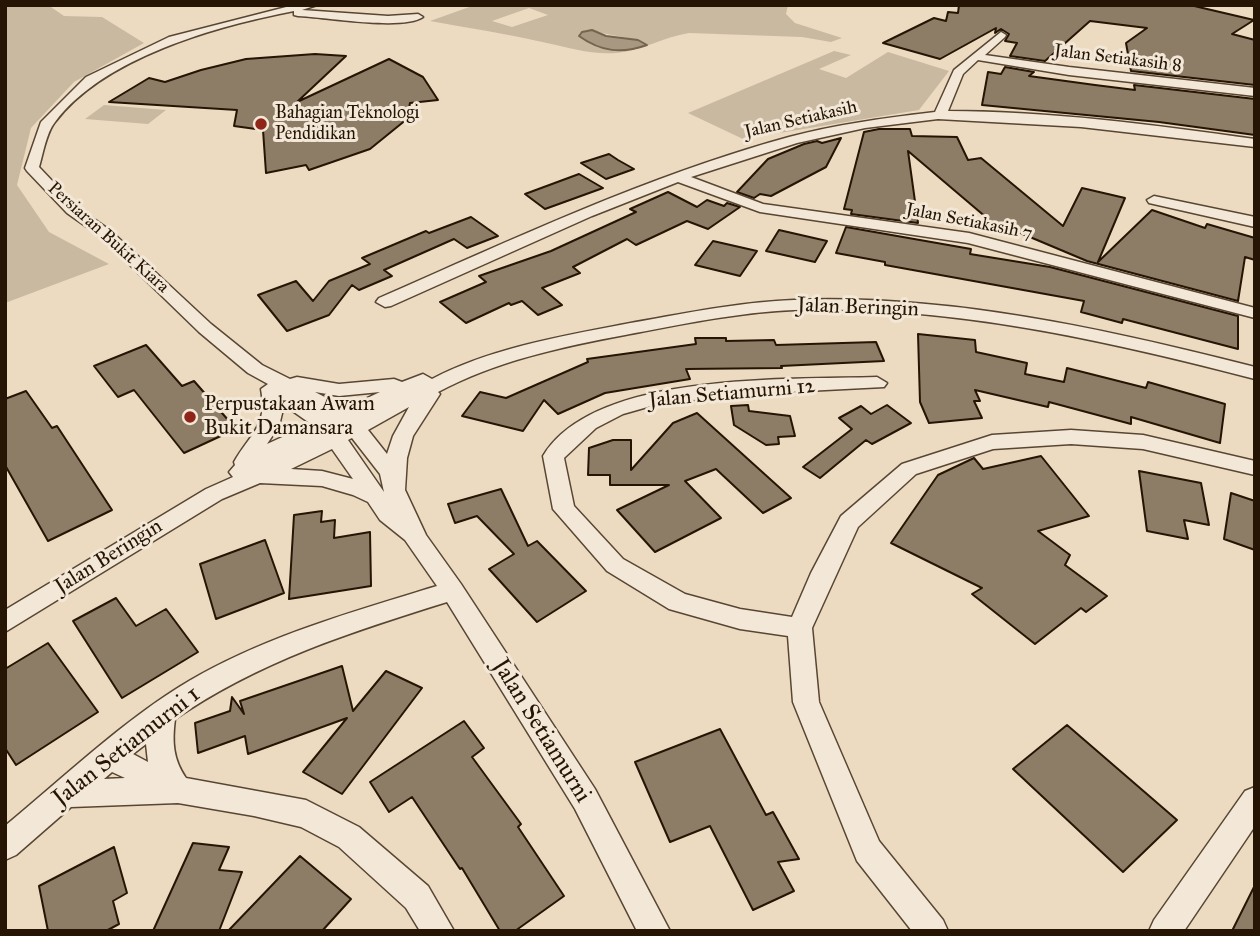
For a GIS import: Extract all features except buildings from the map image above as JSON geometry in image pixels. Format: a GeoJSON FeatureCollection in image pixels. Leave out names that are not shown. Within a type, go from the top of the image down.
{"type":"FeatureCollection","features":[{"type":"Feature","properties":{"kind":"street"},"geometry":{"type":"LineString","coordinates":[[263,14],[297,5]]}},
{"type":"Feature","properties":{"kind":"street","name":"Persiaran Bukit Kiara"},"geometry":{"type":"LineString","coordinates":[[312,5],[263,14],[173,39],[90,79],[47,122],[32,168],[72,210],[106,234],[205,328],[330,432]]}},
{"type":"Feature","properties":{"kind":"street"},"geometry":{"type":"LineString","coordinates":[[244,19],[306,13],[383,20],[418,17],[393,13],[383,6]]}},
{"type":"Feature","properties":{"kind":"street"},"geometry":{"type":"LineString","coordinates":[[940,115],[958,72],[1001,35]]}},
{"type":"Feature","properties":{"kind":"street","name":"Jalan Setiakasih 8"},"geometry":{"type":"LineString","coordinates":[[978,57],[1096,75],[1255,92]]}},
{"type":"Feature","properties":{"kind":"street","name":"Jalan Setiakasih"},"geometry":{"type":"LineString","coordinates":[[385,302],[676,176],[759,148],[860,125],[940,115],[1067,122],[1255,143]]}},
{"type":"Feature","properties":{"kind":"street","name":"Jalan Setiakasih 7"},"geometry":{"type":"LineString","coordinates":[[676,176],[760,208],[969,238],[1255,313]]}},
{"type":"Feature","properties":{"kind":"street"},"geometry":{"type":"LineString","coordinates":[[1154,200],[1255,222]]}},
{"type":"Feature","properties":{"kind":"street","name":"Jalan Beringin"},"geometry":{"type":"LineString","coordinates":[[5,622],[239,477],[284,464],[330,432],[433,382],[563,341],[678,320],[792,305],[908,306],[1024,323],[1196,358],[1255,373]]}},
{"type":"Feature","properties":{"kind":"street"},"geometry":{"type":"LineString","coordinates":[[239,477],[269,426],[275,410],[276,385],[339,390],[433,382]]}},
{"type":"Feature","properties":{"kind":"street"},"geometry":{"type":"LineString","coordinates":[[239,477],[326,477],[385,494],[402,433],[433,382]]}},
{"type":"Feature","properties":{"kind":"street","name":"Jalan Setiamurni 12"},"geometry":{"type":"LineString","coordinates":[[800,628],[740,619],[678,602],[615,565],[564,509],[553,456],[589,423],[642,401],[747,388],[877,383]]}},
{"type":"Feature","properties":{"kind":"street","name":"Persiaran Bukit Kiara"},"geometry":{"type":"LineString","coordinates":[[276,385],[351,422]]}},
{"type":"Feature","properties":{"kind":"street","name":"Jalan Setiamurni"},"geometry":{"type":"LineString","coordinates":[[351,422],[390,472],[385,494],[388,513],[416,539],[453,591],[585,799],[654,931]]}},
{"type":"Feature","properties":{"kind":"street","name":"Jalan Setiamurni"},"geometry":{"type":"LineString","coordinates":[[330,432],[385,494]]}},
{"type":"Feature","properties":{"kind":"street"},"geometry":{"type":"LineString","coordinates":[[932,931],[868,851],[806,702],[800,628],[823,573],[849,522],[909,469],[992,442],[1071,437],[1143,442],[1255,468]]}},
{"type":"Feature","properties":{"kind":"street","name":"Jalan Setiamurni 1"},"geometry":{"type":"LineString","coordinates":[[5,845],[162,713],[244,662],[294,640],[453,591]]}},
{"type":"Feature","properties":{"kind":"street"},"geometry":{"type":"LineString","coordinates":[[162,713],[159,755],[164,770],[178,790]]}},
{"type":"Feature","properties":{"kind":"street"},"geometry":{"type":"LineString","coordinates":[[109,757],[178,790]]}},
{"type":"Feature","properties":{"kind":"street"},"geometry":{"type":"LineString","coordinates":[[65,794],[178,790],[254,802],[306,814],[349,837],[417,897],[438,931]]}},
{"type":"Feature","properties":{"kind":"street"},"geometry":{"type":"LineString","coordinates":[[1165,931],[1255,802]]}},
{"type":"Feature","properties":{"kind":"shaded area"},"geometry":{"type":"Polygon","coordinates":[[[5,5],[48,5],[64,16],[102,17],[144,43],[74,82],[31,128],[17,185],[49,232],[109,264],[5,303],[5,5]]]}},
{"type":"Feature","properties":{"kind":"shaded area"},"geometry":{"type":"Polygon","coordinates":[[[475,5],[788,5],[786,14],[795,23],[842,38],[831,42],[802,37],[689,33],[626,52],[598,53],[430,21],[475,5]],[[529,8],[492,21],[512,27],[548,15],[529,8]],[[586,30],[579,34],[600,48],[614,48],[638,40],[586,30]]]}},
{"type":"Feature","properties":{"kind":"shaded area"},"geometry":{"type":"Polygon","coordinates":[[[592,30],[606,36],[638,40],[647,45],[629,50],[612,50],[579,36],[582,32],[592,30]]]}},
{"type":"Feature","properties":{"kind":"shaded area"},"geometry":{"type":"Polygon","coordinates":[[[834,51],[851,55],[819,69],[846,78],[888,52],[949,71],[919,110],[743,139],[688,113],[834,51]]]}},
{"type":"Feature","properties":{"kind":"shaded area"},"geometry":{"type":"Polygon","coordinates":[[[104,105],[166,110],[148,124],[85,119],[104,105]]]}},
{"type":"Feature","properties":{"kind":"place","name":"Bahagian Teknologi Pendidikan"},"geometry":{"type":"Point","coordinates":[261,124]}},
{"type":"Feature","properties":{"kind":"place","name":"Perpustakaan Awam Bukit Damansara"},"geometry":{"type":"Point","coordinates":[190,417]}}]}
